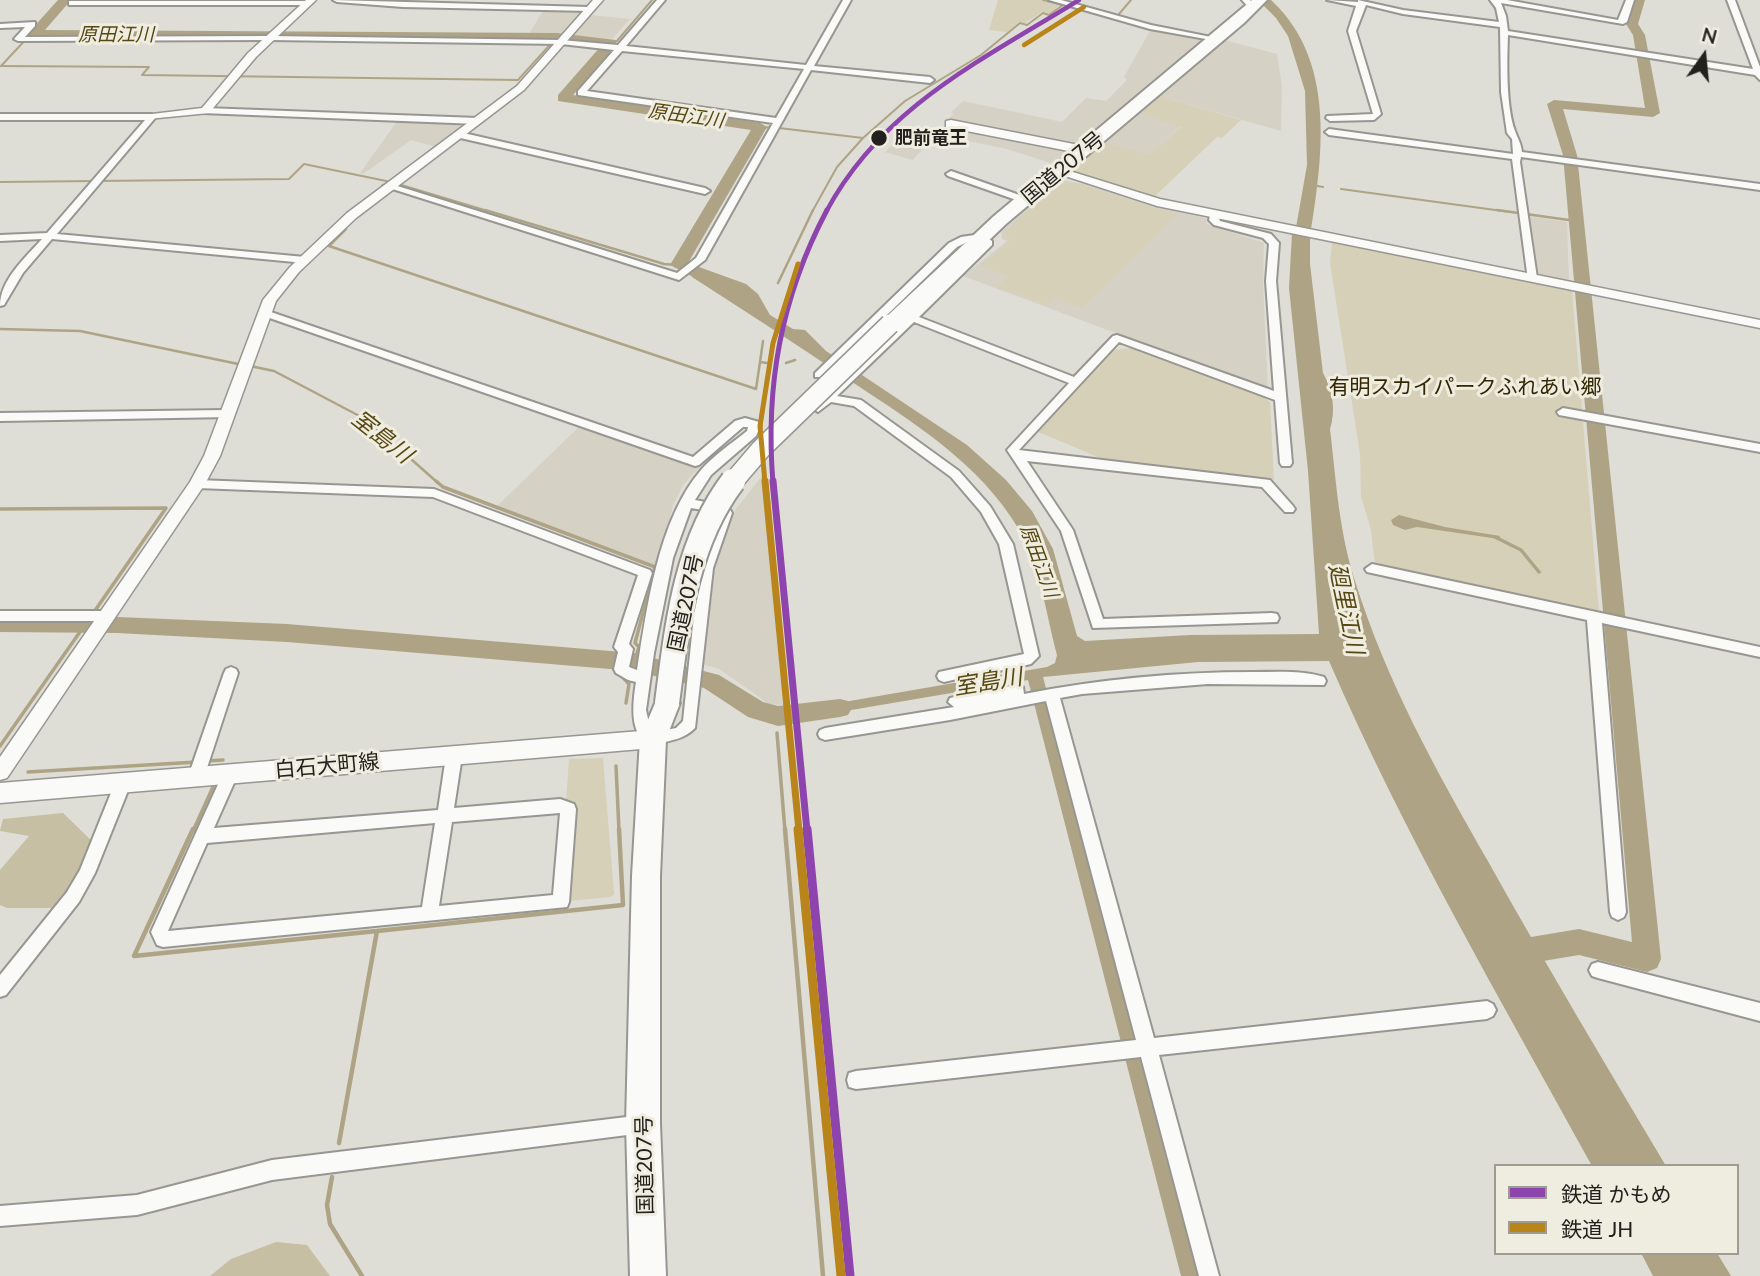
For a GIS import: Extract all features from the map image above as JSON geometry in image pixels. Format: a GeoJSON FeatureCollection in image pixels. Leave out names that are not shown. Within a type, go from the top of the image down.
{"type":"FeatureCollection","features":[{"type":"Feature","properties":{"kind":"highway","name":"国道207号"},"geometry":{"type":"LineString","coordinates":[[648,1276],[643,1124],[646,876],[653,739],[680,697],[680,610],[692,561],[711,514],[733,481],[766,444],[981,237],[1217,39],[1253,2]]}},
{"type":"Feature","properties":{"kind":"main road"},"geometry":{"type":"LineString","coordinates":[[951,124],[1084,150]]}},
{"type":"Feature","properties":{"kind":"main road","name":"白石大町線"},"geometry":{"type":"LineString","coordinates":[[0,793],[123,783],[199,766],[230,774],[653,739]]}},
{"type":"Feature","properties":{"kind":"street"},"geometry":{"type":"LineString","coordinates":[[337,0],[403,5],[590,9]]}},
{"type":"Feature","properties":{"kind":"street"},"geometry":{"type":"LineString","coordinates":[[0,772],[96,620],[197,484],[212,456],[270,300],[283,282],[392,184],[511,97],[558,40],[598,0]]}},
{"type":"Feature","properties":{"kind":"street"},"geometry":{"type":"LineString","coordinates":[[661,0],[581,93],[775,126]]}},
{"type":"Feature","properties":{"kind":"street"},"geometry":{"type":"LineString","coordinates":[[392,184],[679,277],[701,260],[775,126],[812,68],[848,0]]}},
{"type":"Feature","properties":{"kind":"street"},"geometry":{"type":"LineString","coordinates":[[1054,0],[1150,27],[1217,39]]}},
{"type":"Feature","properties":{"kind":"street"},"geometry":{"type":"LineString","coordinates":[[1331,0],[1362,2],[1403,12],[1759,75]]}},
{"type":"Feature","properties":{"kind":"street"},"geometry":{"type":"LineString","coordinates":[[1495,0],[1618,22],[1623,22],[1630,0]]}},
{"type":"Feature","properties":{"kind":"street"},"geometry":{"type":"LineString","coordinates":[[1495,0],[1503,11],[1503,69],[1511,133],[1517,139],[1518,155],[1515,162],[1532,278]]}},
{"type":"Feature","properties":{"kind":"street"},"geometry":{"type":"LineString","coordinates":[[1731,0],[1759,75]]}},
{"type":"Feature","properties":{"kind":"street"},"geometry":{"type":"LineString","coordinates":[[72,3],[310,1]]}},
{"type":"Feature","properties":{"kind":"street"},"geometry":{"type":"LineString","coordinates":[[205,111],[273,35],[310,1]]}},
{"type":"Feature","properties":{"kind":"street"},"geometry":{"type":"LineString","coordinates":[[1330,118],[1374,117],[1377,114],[1352,31],[1362,2]]}},
{"type":"Feature","properties":{"kind":"street"},"geometry":{"type":"LineString","coordinates":[[0,26],[32,24],[18,40],[273,35],[558,40],[930,80]]}},
{"type":"Feature","properties":{"kind":"street"},"geometry":{"type":"LineString","coordinates":[[1749,48],[1760,50]]}},
{"type":"Feature","properties":{"kind":"street"},"geometry":{"type":"LineString","coordinates":[[0,117],[152,117],[205,111],[478,121]]}},
{"type":"Feature","properties":{"kind":"street"},"geometry":{"type":"LineString","coordinates":[[0,303],[19,272],[152,117]]}},
{"type":"Feature","properties":{"kind":"street"},"geometry":{"type":"LineString","coordinates":[[1329,132],[1760,187]]}},
{"type":"Feature","properties":{"kind":"street"},"geometry":{"type":"LineString","coordinates":[[459,135],[705,191]]}},
{"type":"Feature","properties":{"kind":"street"},"geometry":{"type":"LineString","coordinates":[[1060,171],[1157,202],[1760,324]]}},
{"type":"Feature","properties":{"kind":"street"},"geometry":{"type":"LineString","coordinates":[[951,174],[1025,200]]}},
{"type":"Feature","properties":{"kind":"street"},"geometry":{"type":"LineString","coordinates":[[1214,214],[1217,223],[1267,236],[1274,243],[1271,281],[1286,463]]}},
{"type":"Feature","properties":{"kind":"street"},"geometry":{"type":"LineString","coordinates":[[0,239],[50,236],[305,260]]}},
{"type":"Feature","properties":{"kind":"street"},"geometry":{"type":"LineString","coordinates":[[818,408],[988,243],[981,237],[965,239],[953,245],[819,375]]}},
{"type":"Feature","properties":{"kind":"street"},"geometry":{"type":"LineString","coordinates":[[265,313],[695,462],[739,424],[745,422],[755,425],[752,433],[702,477],[689,503],[681,510],[666,561],[643,676],[639,710],[642,725],[653,739]]}},
{"type":"Feature","properties":{"kind":"street"},"geometry":{"type":"LineString","coordinates":[[912,318],[1076,382]]}},
{"type":"Feature","properties":{"kind":"street"},"geometry":{"type":"LineString","coordinates":[[1272,618],[1098,624],[1067,530],[1013,450],[1117,338],[1279,397]]}},
{"type":"Feature","properties":{"kind":"street"},"geometry":{"type":"LineString","coordinates":[[833,394],[857,402],[955,474],[986,509],[1006,544],[1032,656],[1026,660],[944,676]]}},
{"type":"Feature","properties":{"kind":"street"},"geometry":{"type":"LineString","coordinates":[[1563,412],[1760,448]]}},
{"type":"Feature","properties":{"kind":"street"},"geometry":{"type":"LineString","coordinates":[[0,417],[227,414]]}},
{"type":"Feature","properties":{"kind":"street"},"geometry":{"type":"LineString","coordinates":[[1017,456],[1266,483],[1289,509]]}},
{"type":"Feature","properties":{"kind":"street"},"geometry":{"type":"LineString","coordinates":[[197,484],[434,493],[645,573],[621,647],[626,649],[621,669],[633,676],[643,676]]}},
{"type":"Feature","properties":{"kind":"street"},"geometry":{"type":"LineString","coordinates":[[680,697],[696,661],[706,568],[726,513],[724,509],[689,503]]}},
{"type":"Feature","properties":{"kind":"street"},"geometry":{"type":"LineString","coordinates":[[1372,569],[1760,652]]}},
{"type":"Feature","properties":{"kind":"street"},"geometry":{"type":"LineString","coordinates":[[0,616],[96,620]]}},
{"type":"Feature","properties":{"kind":"street"},"geometry":{"type":"LineString","coordinates":[[1608,619],[1618,912]]}},
{"type":"Feature","properties":{"kind":"street"},"geometry":{"type":"LineString","coordinates":[[975,670],[986,697]]}},
{"type":"Feature","properties":{"kind":"street"},"geometry":{"type":"LineString","coordinates":[[199,766],[231,673]]}},
{"type":"Feature","properties":{"kind":"street"},"geometry":{"type":"LineString","coordinates":[[825,734],[950,714],[1049,690],[1208,678],[1303,678],[1319,681]]}},
{"type":"Feature","properties":{"kind":"street"},"geometry":{"type":"LineString","coordinates":[[1049,690],[1209,1276]]}},
{"type":"Feature","properties":{"kind":"street"},"geometry":{"type":"LineString","coordinates":[[955,702],[1028,694]]}},
{"type":"Feature","properties":{"kind":"street"},"geometry":{"type":"LineString","coordinates":[[429,914],[454,756]]}},
{"type":"Feature","properties":{"kind":"street"},"geometry":{"type":"LineString","coordinates":[[203,836],[560,806],[568,809],[561,902],[163,939],[159,932],[230,774]]}},
{"type":"Feature","properties":{"kind":"street"},"geometry":{"type":"LineString","coordinates":[[0,989],[73,897],[87,873],[123,783]]}},
{"type":"Feature","properties":{"kind":"street"},"geometry":{"type":"LineString","coordinates":[[1598,970],[1760,1012]]}},
{"type":"Feature","properties":{"kind":"street"},"geometry":{"type":"LineString","coordinates":[[856,1080],[1487,1010]]}},
{"type":"Feature","properties":{"kind":"street"},"geometry":{"type":"LineString","coordinates":[[0,1216],[137,1205],[272,1170],[643,1124]]}},
{"type":"Feature","properties":{"kind":"shaded area"},"geometry":{"type":"Polygon","coordinates":[[[544,9],[595,9],[590,15],[630,19],[612,39],[529,34],[544,9]]]}},
{"type":"Feature","properties":{"kind":"shaded area"},"geometry":{"type":"Polygon","coordinates":[[[1151,29],[1210,39],[1080,145],[948,119],[954,114],[951,112],[963,101],[1062,122],[1086,98],[1106,101],[1127,80],[1124,77],[1151,29]]]}},
{"type":"Feature","properties":{"kind":"shaded area"},"geometry":{"type":"Polygon","coordinates":[[[1224,40],[1277,54],[1282,87],[1281,131],[1159,96],[1224,40]]]}},
{"type":"Feature","properties":{"kind":"shaded area"},"geometry":{"type":"Polygon","coordinates":[[[1139,114],[1181,126],[1149,156],[1105,142],[1139,114]]]}},
{"type":"Feature","properties":{"kind":"shaded area"},"geometry":{"type":"Polygon","coordinates":[[[398,120],[470,123],[437,147],[411,140],[363,174],[360,173],[398,120]]]}},
{"type":"Feature","properties":{"kind":"shaded area"},"geometry":{"type":"Polygon","coordinates":[[[952,126],[1068,150],[1054,164],[1007,149],[943,136],[952,126]]]}},
{"type":"Feature","properties":{"kind":"shaded area"},"geometry":{"type":"Polygon","coordinates":[[[910,129],[935,135],[913,160],[885,152],[910,129]]]}},
{"type":"Feature","properties":{"kind":"shaded area"},"geometry":{"type":"Polygon","coordinates":[[[1060,180],[1085,184],[1152,206],[1206,218],[1207,224],[1264,243],[1268,390],[963,276],[1007,241],[1002,239],[1001,232],[1060,180]]]}},
{"type":"Feature","properties":{"kind":"shaded area"},"geometry":{"type":"Polygon","coordinates":[[[1527,216],[1567,222],[1569,282],[1537,275],[1527,216]]]}},
{"type":"Feature","properties":{"kind":"shaded area"},"geometry":{"type":"Polygon","coordinates":[[[581,425],[700,467],[683,485],[673,505],[659,566],[642,562],[497,506],[581,425]]]}},
{"type":"Feature","properties":{"kind":"shaded area"},"geometry":{"type":"Polygon","coordinates":[[[762,476],[783,705],[769,704],[719,669],[702,664],[711,573],[720,543],[736,509],[762,476]]]}},
{"type":"Feature","properties":{"kind":"shaded area"},"geometry":{"type":"Polygon","coordinates":[[[63,813],[93,842],[78,876],[52,908],[7,908],[0,905],[0,870],[29,836],[0,831],[3,819],[63,813]]]}},
{"type":"Feature","properties":{"kind":"shaded area"},"geometry":{"type":"Polygon","coordinates":[[[276,1242],[307,1245],[330,1276],[210,1276],[231,1259],[276,1242]]]}},
{"type":"Feature","properties":{"kind":"green space"},"geometry":{"type":"Polygon","coordinates":[[[998,0],[1041,0],[1060,5],[1050,14],[1042,12],[1025,23],[1019,22],[1007,32],[989,30],[998,0]]]}},
{"type":"Feature","properties":{"kind":"green space"},"geometry":{"type":"Polygon","coordinates":[[[1159,96],[1241,120],[1222,138],[1217,137],[1154,197],[1071,171],[1105,142],[1149,155],[1181,127],[1139,114],[1159,96]]]}},
{"type":"Feature","properties":{"kind":"green space"},"geometry":{"type":"Polygon","coordinates":[[[1061,183],[1080,184],[1177,215],[1082,308],[1055,298],[1047,305],[997,287],[1008,276],[981,266],[1011,240],[1004,232],[1061,183]]]}},
{"type":"Feature","properties":{"kind":"green space","name":"有明スカイパークふれあい郷"},"geometry":{"type":"Polygon","coordinates":[[[1332,241],[1572,291],[1599,612],[1375,565],[1371,530],[1361,496],[1360,454],[1330,263],[1332,241]]]}},
{"type":"Feature","properties":{"kind":"green space"},"geometry":{"type":"Polygon","coordinates":[[[1132,348],[1262,396],[1270,402],[1274,480],[1112,463],[1036,431],[1112,350],[1132,348]]]}},
{"type":"Feature","properties":{"kind":"green space"},"geometry":{"type":"Polygon","coordinates":[[[603,758],[614,894],[611,897],[568,901],[574,801],[566,801],[569,759],[603,758]]]}},
{"type":"Feature","properties":{"kind":"water"},"geometry":{"type":"Polygon","coordinates":[[[1292,233],[1310,236],[1310,264],[1323,373],[1332,401],[1330,429],[1342,525],[1355,581],[1397,691],[1450,794],[1665,1164],[1591,1164],[1421,853],[1329,661],[1198,662],[1043,677],[1202,1276],[1181,1276],[1028,680],[810,717],[809,708],[1047,667],[1055,663],[1057,655],[1042,590],[1026,542],[985,484],[944,446],[692,277],[699,267],[746,284],[758,294],[770,315],[793,329],[805,330],[826,351],[967,445],[1006,480],[1032,511],[1053,549],[1077,636],[1085,641],[1190,635],[1319,634],[1308,471],[1289,288],[1292,233]]]}},
{"type":"Feature","properties":{"kind":"water"},"geometry":{"type":"Polygon","coordinates":[[[1399,515],[1445,527],[1500,536],[1499,539],[1417,527],[1405,530],[1393,525],[1391,520],[1399,515]]]}},
{"type":"Feature","properties":{"kind":"water"},"geometry":{"type":"Polygon","coordinates":[[[1642,1255],[1718,1255],[1731,1276],[1653,1276],[1642,1255]]]}},
{"type":"Feature","properties":{"kind":"waterway","name":"原田江川"},"geometry":{"type":"LineString","coordinates":[[65,0],[35,34],[557,37],[611,43],[563,98],[760,127],[678,265],[722,285]]}},
{"type":"Feature","properties":{"kind":"waterway"},"geometry":{"type":"LineString","coordinates":[[611,43],[617,41],[652,0]]}},
{"type":"Feature","properties":{"kind":"waterway"},"geometry":{"type":"LineString","coordinates":[[863,138],[905,101],[981,55],[1020,23],[1027,25],[1043,13],[1049,15],[1063,5],[1043,0]]}},
{"type":"Feature","properties":{"kind":"waterway"},"geometry":{"type":"LineString","coordinates":[[1119,14],[1131,0]]}},
{"type":"Feature","properties":{"kind":"waterway","name":"廻里江川"},"geometry":{"type":"LineString","coordinates":[[1264,0],[1281,16],[1294,36],[1312,91],[1314,165],[1299,256]]}},
{"type":"Feature","properties":{"kind":"waterway"},"geometry":{"type":"LineString","coordinates":[[1513,953],[1579,942],[1647,959],[1570,155],[1554,104],[1653,113],[1639,35],[1632,24],[1639,0]]}},
{"type":"Feature","properties":{"kind":"waterway","name":"室島川"},"geometry":{"type":"LineString","coordinates":[[1,66],[29,36],[35,34]]}},
{"type":"Feature","properties":{"kind":"waterway"},"geometry":{"type":"LineString","coordinates":[[0,66],[149,67],[142,75],[518,80],[557,37]]}},
{"type":"Feature","properties":{"kind":"waterway"},"geometry":{"type":"LineString","coordinates":[[779,128],[814,66]]}},
{"type":"Feature","properties":{"kind":"waterway"},"geometry":{"type":"LineString","coordinates":[[760,127],[779,128]]}},
{"type":"Feature","properties":{"kind":"waterway"},"geometry":{"type":"LineString","coordinates":[[779,128],[863,138]]}},
{"type":"Feature","properties":{"kind":"waterway"},"geometry":{"type":"LineString","coordinates":[[812,211],[837,167],[863,138]]}},
{"type":"Feature","properties":{"kind":"waterway"},"geometry":{"type":"LineString","coordinates":[[0,182],[289,179],[304,164],[391,182]]}},
{"type":"Feature","properties":{"kind":"waterway"},"geometry":{"type":"LineString","coordinates":[[398,184],[491,212]]}},
{"type":"Feature","properties":{"kind":"waterway"},"geometry":{"type":"LineString","coordinates":[[1312,185],[1323,187]]}},
{"type":"Feature","properties":{"kind":"waterway"},"geometry":{"type":"LineString","coordinates":[[1341,189],[1510,212]]}},
{"type":"Feature","properties":{"kind":"waterway"},"geometry":{"type":"LineString","coordinates":[[485,210],[664,264],[678,265]]}},
{"type":"Feature","properties":{"kind":"waterway"},"geometry":{"type":"LineString","coordinates":[[1497,210],[1576,221]]}},
{"type":"Feature","properties":{"kind":"waterway"},"geometry":{"type":"LineString","coordinates":[[778,283],[812,211]]}},
{"type":"Feature","properties":{"kind":"waterway"},"geometry":{"type":"LineString","coordinates":[[346,229],[329,246],[756,389],[760,362]]}},
{"type":"Feature","properties":{"kind":"waterway","name":"室島川"},"geometry":{"type":"LineString","coordinates":[[0,329],[80,331],[243,365]]}},
{"type":"Feature","properties":{"kind":"waterway"},"geometry":{"type":"LineString","coordinates":[[760,362],[763,341]]}},
{"type":"Feature","properties":{"kind":"waterway"},"geometry":{"type":"LineString","coordinates":[[786,363],[795,360]]}},
{"type":"Feature","properties":{"kind":"waterway"},"geometry":{"type":"LineString","coordinates":[[760,362],[767,363]]}},
{"type":"Feature","properties":{"kind":"waterway","name":"室島川"},"geometry":{"type":"LineString","coordinates":[[250,366],[274,371],[367,420],[438,483]]}},
{"type":"Feature","properties":{"kind":"waterway","name":"室島川"},"geometry":{"type":"LineString","coordinates":[[436,481],[443,487],[655,567],[635,643],[639,647],[634,662]]}},
{"type":"Feature","properties":{"kind":"waterway"},"geometry":{"type":"LineString","coordinates":[[0,509],[166,508],[94,612]]}},
{"type":"Feature","properties":{"kind":"waterway"},"geometry":{"type":"LineString","coordinates":[[1495,537],[1521,550],[1539,572]]}},
{"type":"Feature","properties":{"kind":"waterway"},"geometry":{"type":"LineString","coordinates":[[0,746],[89,619]]}},
{"type":"Feature","properties":{"kind":"waterway","name":"室島川"},"geometry":{"type":"LineString","coordinates":[[0,624],[117,625],[287,633],[634,662],[711,681],[756,710],[778,716],[840,708]]}},
{"type":"Feature","properties":{"kind":"waterway"},"geometry":{"type":"LineString","coordinates":[[620,674],[629,684],[626,703]]}},
{"type":"Feature","properties":{"kind":"waterway"},"geometry":{"type":"LineString","coordinates":[[777,733],[785,831]]}},
{"type":"Feature","properties":{"kind":"waterway"},"geometry":{"type":"LineString","coordinates":[[205,761],[223,760]]}},
{"type":"Feature","properties":{"kind":"waterway"},"geometry":{"type":"LineString","coordinates":[[28,772],[197,762]]}},
{"type":"Feature","properties":{"kind":"waterway"},"geometry":{"type":"LineString","coordinates":[[616,766],[619,831]]}},
{"type":"Feature","properties":{"kind":"waterway"},"geometry":{"type":"LineString","coordinates":[[193,831],[213,787]]}},
{"type":"Feature","properties":{"kind":"waterway"},"geometry":{"type":"LineString","coordinates":[[193,829],[134,956],[377,931]]}},
{"type":"Feature","properties":{"kind":"waterway"},"geometry":{"type":"LineString","coordinates":[[377,931],[623,905],[619,829]]}},
{"type":"Feature","properties":{"kind":"waterway"},"geometry":{"type":"LineString","coordinates":[[785,829],[823,1276]]}},
{"type":"Feature","properties":{"kind":"waterway"},"geometry":{"type":"LineString","coordinates":[[339,1143],[377,931]]}},
{"type":"Feature","properties":{"kind":"waterway"},"geometry":{"type":"LineString","coordinates":[[332,1177],[327,1205],[330,1224],[362,1276]]}},
{"type":"Feature","properties":{"kind":"rail line","name":"かもめ"},"geometry":{"type":"LineString","coordinates":[[850,1276],[772,469],[770,411],[775,364],[792,294],[805,259],[820,224],[856,163],[877,139],[923,99],[974,64],[1079,0]]}},
{"type":"Feature","properties":{"kind":"rail line","name":"JH"},"geometry":{"type":"LineString","coordinates":[[1024,45],[1084,7]]}},
{"type":"Feature","properties":{"kind":"rail line","name":"JH"},"geometry":{"type":"LineString","coordinates":[[798,264],[773,343],[760,426],[841,1276]]}},
{"type":"Feature","properties":{"kind":"place","name":"肥前竜王"},"geometry":{"type":"Point","coordinates":[879,138]}}]}
